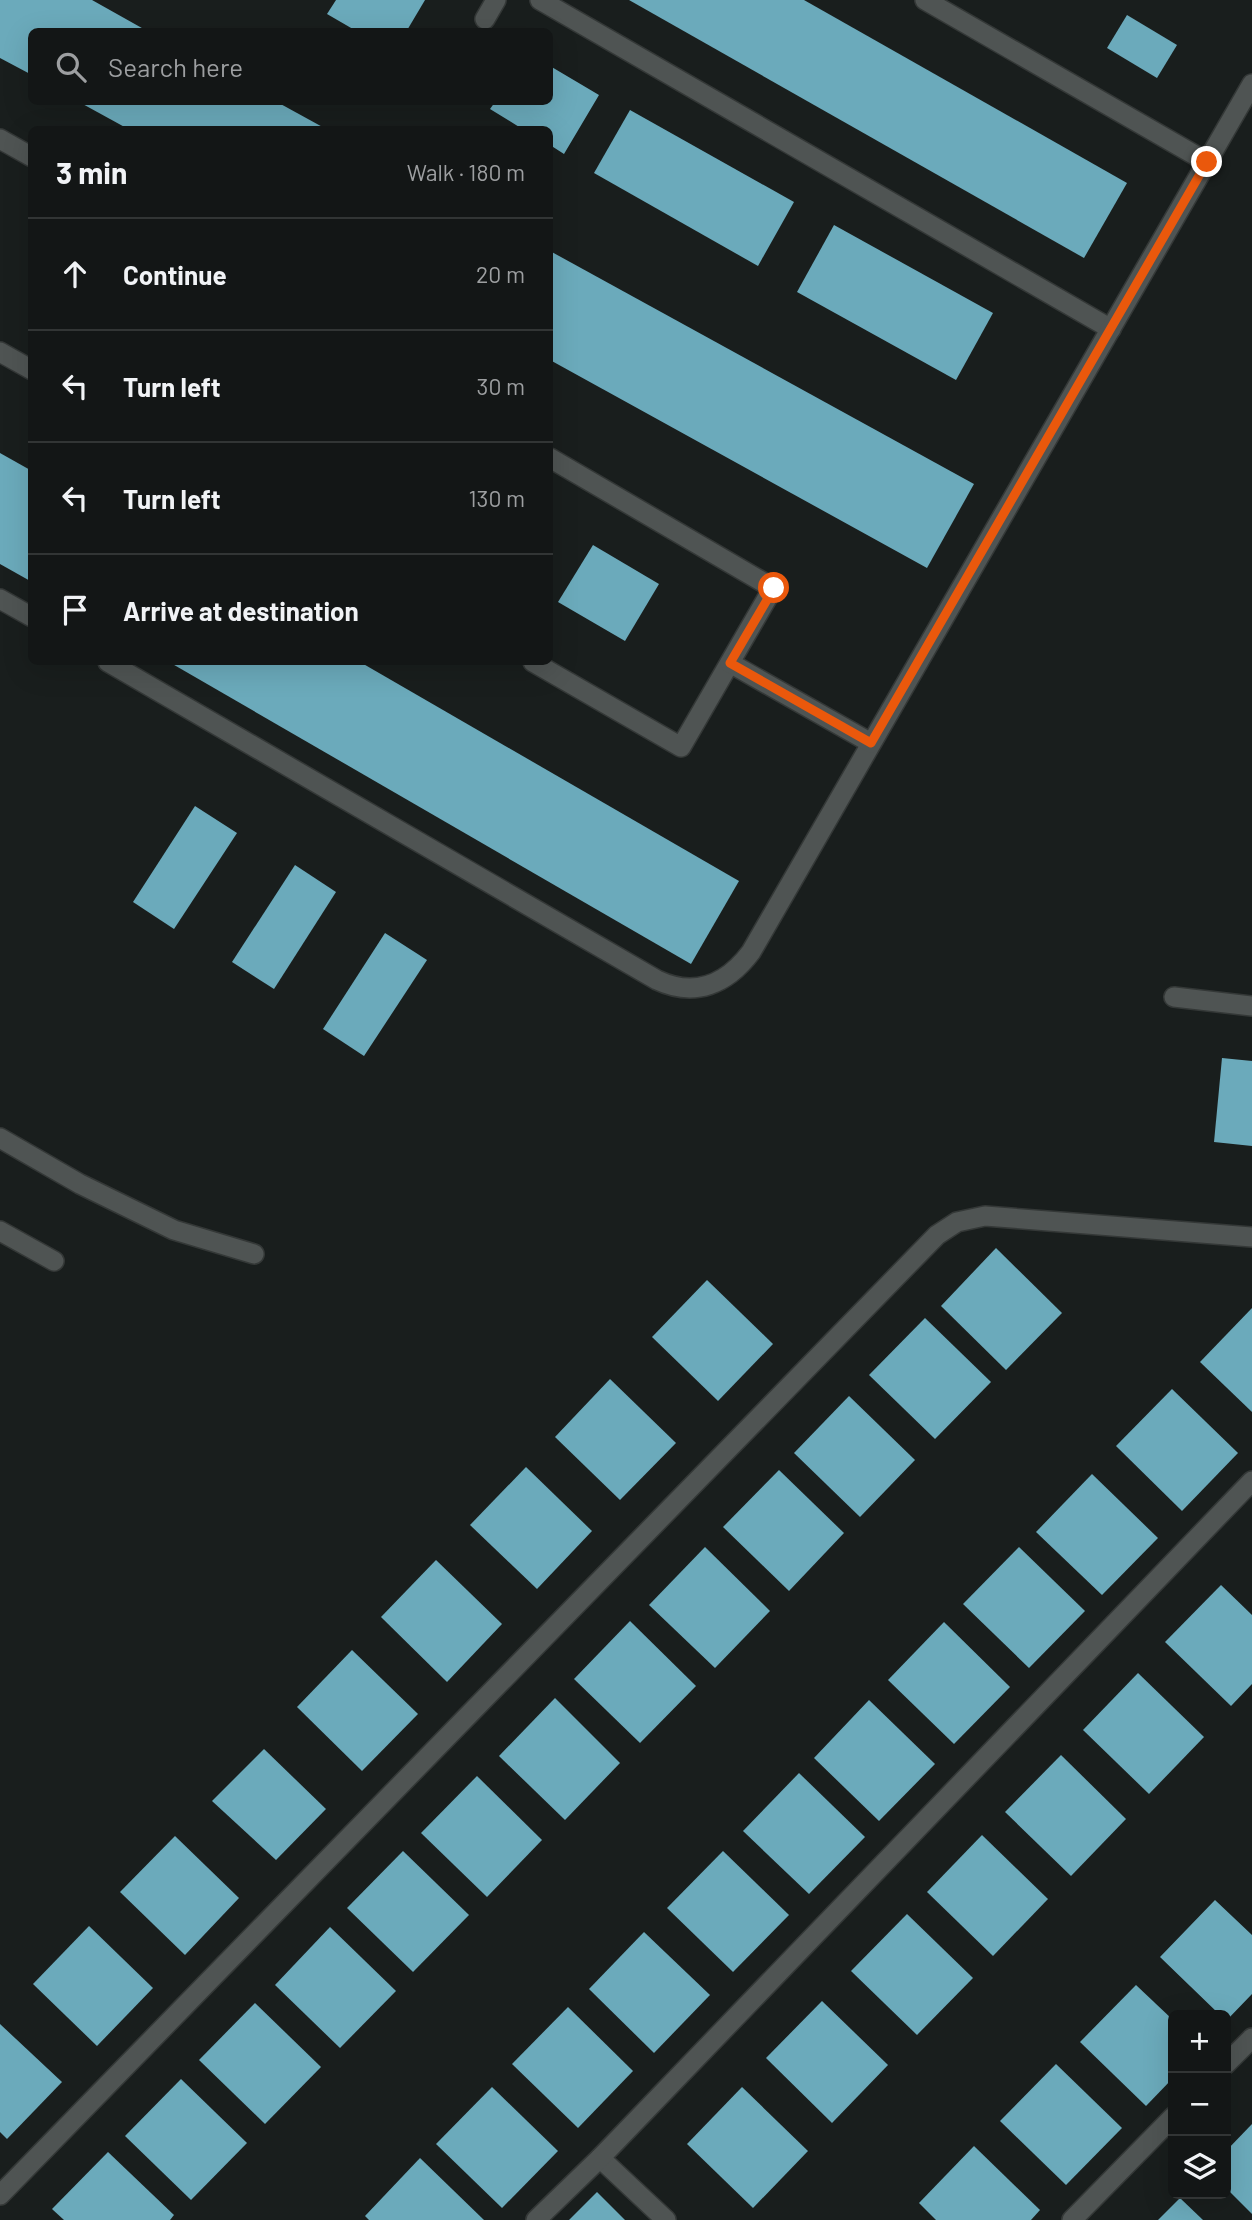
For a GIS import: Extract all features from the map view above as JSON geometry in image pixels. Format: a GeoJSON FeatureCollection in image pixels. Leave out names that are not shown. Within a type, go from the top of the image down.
{"type":"FeatureCollection","features":[{"type":"Feature","properties":{"kind":"street"},"geometry":{"type":"LineString","coordinates":[[485,19],[496,0]]}},
{"type":"Feature","properties":{"kind":"street"},"geometry":{"type":"LineString","coordinates":[[540,0],[1111,329]]}},
{"type":"Feature","properties":{"kind":"street"},"geometry":{"type":"LineString","coordinates":[[925,0],[1207,162]]}},
{"type":"Feature","properties":{"kind":"street"},"geometry":{"type":"LineString","coordinates":[[113,665],[645,973],[681,988],[695,989],[721,981],[742,963],[1252,84]]}},
{"type":"Feature","properties":{"kind":"street"},"geometry":{"type":"LineString","coordinates":[[0,139],[28,155]]}},
{"type":"Feature","properties":{"kind":"street"},"geometry":{"type":"LineString","coordinates":[[0,352],[28,368]]}},
{"type":"Feature","properties":{"kind":"street"},"geometry":{"type":"LineString","coordinates":[[538,665],[681,747],[774,588],[553,460]]}},
{"type":"Feature","properties":{"kind":"street"},"geometry":{"type":"LineString","coordinates":[[0,599],[28,615]]}},
{"type":"Feature","properties":{"kind":"street"},"geometry":{"type":"LineString","coordinates":[[730,663],[871,743]]}},
{"type":"Feature","properties":{"kind":"street"},"geometry":{"type":"LineString","coordinates":[[1174,997],[1252,1006]]}},
{"type":"Feature","properties":{"kind":"street"},"geometry":{"type":"LineString","coordinates":[[0,1138],[80,1184],[174,1230],[254,1254]]}},
{"type":"Feature","properties":{"kind":"street"},"geometry":{"type":"LineString","coordinates":[[0,2195],[937,1236],[957,1222],[985,1216],[1252,1237]]}},
{"type":"Feature","properties":{"kind":"street"},"geometry":{"type":"LineString","coordinates":[[0,1231],[54,1261]]}},
{"type":"Feature","properties":{"kind":"street"},"geometry":{"type":"LineString","coordinates":[[536,2220],[600,2158],[1252,1481]]}},
{"type":"Feature","properties":{"kind":"street"},"geometry":{"type":"LineString","coordinates":[[1231,2059],[1252,2038]]}},
{"type":"Feature","properties":{"kind":"street"},"geometry":{"type":"LineString","coordinates":[[1072,2220],[1168,2122]]}},
{"type":"Feature","properties":{"kind":"street"},"geometry":{"type":"LineString","coordinates":[[600,2158],[666,2220]]}},
{"type":"Feature","properties":{"kind":"building"},"geometry":{"type":"Polygon","coordinates":[[[0,0],[92,0],[142,28],[28,28],[28,73],[0,58],[0,0]]]}},
{"type":"Feature","properties":{"kind":"building"},"geometry":{"type":"Polygon","coordinates":[[[336,0],[425,0],[408,28],[351,28],[327,14],[336,0]]]}},
{"type":"Feature","properties":{"kind":"building"},"geometry":{"type":"Polygon","coordinates":[[[629,0],[804,0],[1127,183],[1084,258],[629,0]]]}},
{"type":"Feature","properties":{"kind":"building"},"geometry":{"type":"Polygon","coordinates":[[[1127,15],[1177,45],[1157,78],[1107,48],[1127,15]]]}},
{"type":"Feature","properties":{"kind":"building"},"geometry":{"type":"Polygon","coordinates":[[[553,68],[599,95],[564,154],[553,147],[553,126],[518,126],[490,109],[493,105],[553,105],[553,68]]]}},
{"type":"Feature","properties":{"kind":"building"},"geometry":{"type":"Polygon","coordinates":[[[84,105],[282,105],[321,126],[123,126],[84,105]]]}},
{"type":"Feature","properties":{"kind":"building"},"geometry":{"type":"Polygon","coordinates":[[[630,110],[794,202],[758,266],[594,173],[630,110]]]}},
{"type":"Feature","properties":{"kind":"building"},"geometry":{"type":"Polygon","coordinates":[[[834,225],[993,313],[956,380],[797,292],[834,225]]]}},
{"type":"Feature","properties":{"kind":"building"},"geometry":{"type":"Polygon","coordinates":[[[553,253],[974,484],[927,568],[553,362],[553,253]]]}},
{"type":"Feature","properties":{"kind":"building"},"geometry":{"type":"Polygon","coordinates":[[[0,453],[28,469],[28,580],[0,564],[0,453]]]}},
{"type":"Feature","properties":{"kind":"building"},"geometry":{"type":"Polygon","coordinates":[[[593,545],[659,584],[625,641],[558,602],[593,545]]]}},
{"type":"Feature","properties":{"kind":"building"},"geometry":{"type":"Polygon","coordinates":[[[174,665],[365,665],[739,881],[691,964],[174,665]]]}},
{"type":"Feature","properties":{"kind":"building"},"geometry":{"type":"Polygon","coordinates":[[[195,806],[237,833],[174,929],[133,902],[195,806]]]}},
{"type":"Feature","properties":{"kind":"building"},"geometry":{"type":"Polygon","coordinates":[[[295,865],[336,892],[274,989],[232,962],[295,865]]]}},
{"type":"Feature","properties":{"kind":"building"},"geometry":{"type":"Polygon","coordinates":[[[385,933],[427,960],[364,1056],[323,1029],[385,933]]]}},
{"type":"Feature","properties":{"kind":"building"},"geometry":{"type":"Polygon","coordinates":[[[1222,1058],[1252,1061],[1252,1146],[1214,1142],[1222,1058]]]}},
{"type":"Feature","properties":{"kind":"building"},"geometry":{"type":"Polygon","coordinates":[[[996,1248],[1062,1313],[1006,1370],[941,1306],[996,1248]]]}},
{"type":"Feature","properties":{"kind":"building"},"geometry":{"type":"Polygon","coordinates":[[[707,1280],[773,1344],[718,1401],[652,1337],[707,1280]]]}},
{"type":"Feature","properties":{"kind":"building"},"geometry":{"type":"Polygon","coordinates":[[[1252,1308],[1252,1412],[1200,1362],[1252,1308]]]}},
{"type":"Feature","properties":{"kind":"building"},"geometry":{"type":"Polygon","coordinates":[[[925,1318],[991,1382],[935,1439],[869,1375],[925,1318]]]}},
{"type":"Feature","properties":{"kind":"building"},"geometry":{"type":"Polygon","coordinates":[[[610,1379],[676,1443],[620,1500],[555,1437],[610,1379]]]}},
{"type":"Feature","properties":{"kind":"building"},"geometry":{"type":"Polygon","coordinates":[[[1172,1389],[1238,1453],[1182,1511],[1116,1446],[1172,1389]]]}},
{"type":"Feature","properties":{"kind":"building"},"geometry":{"type":"Polygon","coordinates":[[[849,1396],[915,1460],[860,1517],[794,1453],[849,1396]]]}},
{"type":"Feature","properties":{"kind":"building"},"geometry":{"type":"Polygon","coordinates":[[[526,1467],[592,1531],[537,1589],[470,1525],[526,1467]]]}},
{"type":"Feature","properties":{"kind":"building"},"geometry":{"type":"Polygon","coordinates":[[[779,1470],[844,1533],[789,1591],[723,1527],[779,1470]]]}},
{"type":"Feature","properties":{"kind":"building"},"geometry":{"type":"Polygon","coordinates":[[[1092,1474],[1158,1538],[1102,1595],[1036,1532],[1092,1474]]]}},
{"type":"Feature","properties":{"kind":"building"},"geometry":{"type":"Polygon","coordinates":[[[705,1547],[770,1611],[715,1668],[649,1605],[705,1547]]]}},
{"type":"Feature","properties":{"kind":"building"},"geometry":{"type":"Polygon","coordinates":[[[1019,1547],[1085,1611],[1029,1668],[963,1604],[1019,1547]]]}},
{"type":"Feature","properties":{"kind":"building"},"geometry":{"type":"Polygon","coordinates":[[[436,1560],[502,1624],[447,1682],[381,1617],[436,1560]]]}},
{"type":"Feature","properties":{"kind":"building"},"geometry":{"type":"Polygon","coordinates":[[[1221,1585],[1252,1615],[1252,1684],[1231,1706],[1165,1642],[1221,1585]]]}},
{"type":"Feature","properties":{"kind":"building"},"geometry":{"type":"Polygon","coordinates":[[[630,1621],[696,1686],[640,1743],[574,1679],[630,1621]]]}},
{"type":"Feature","properties":{"kind":"building"},"geometry":{"type":"Polygon","coordinates":[[[944,1622],[1010,1687],[954,1744],[888,1680],[944,1622]]]}},
{"type":"Feature","properties":{"kind":"building"},"geometry":{"type":"Polygon","coordinates":[[[352,1650],[418,1714],[362,1771],[297,1707],[352,1650]]]}},
{"type":"Feature","properties":{"kind":"building"},"geometry":{"type":"Polygon","coordinates":[[[1138,1673],[1204,1737],[1149,1794],[1083,1730],[1138,1673]]]}},
{"type":"Feature","properties":{"kind":"building"},"geometry":{"type":"Polygon","coordinates":[[[555,1698],[620,1763],[565,1820],[499,1756],[555,1698]]]}},
{"type":"Feature","properties":{"kind":"building"},"geometry":{"type":"Polygon","coordinates":[[[869,1700],[935,1764],[879,1821],[814,1758],[869,1700]]]}},
{"type":"Feature","properties":{"kind":"building"},"geometry":{"type":"Polygon","coordinates":[[[264,1749],[326,1809],[276,1860],[212,1801],[264,1749]]]}},
{"type":"Feature","properties":{"kind":"building"},"geometry":{"type":"Polygon","coordinates":[[[1061,1755],[1126,1819],[1071,1876],[1005,1812],[1061,1755]]]}},
{"type":"Feature","properties":{"kind":"building"},"geometry":{"type":"Polygon","coordinates":[[[799,1773],[865,1837],[809,1894],[743,1831],[799,1773]]]}},
{"type":"Feature","properties":{"kind":"building"},"geometry":{"type":"Polygon","coordinates":[[[477,1776],[542,1840],[487,1897],[421,1833],[477,1776]]]}},
{"type":"Feature","properties":{"kind":"building"},"geometry":{"type":"Polygon","coordinates":[[[982,1835],[1048,1899],[993,1956],[927,1892],[982,1835]]]}},
{"type":"Feature","properties":{"kind":"building"},"geometry":{"type":"Polygon","coordinates":[[[175,1836],[239,1898],[185,1955],[120,1892],[175,1836]]]}},
{"type":"Feature","properties":{"kind":"building"},"geometry":{"type":"Polygon","coordinates":[[[403,1851],[469,1915],[413,1972],[347,1908],[403,1851]]]}},
{"type":"Feature","properties":{"kind":"building"},"geometry":{"type":"Polygon","coordinates":[[[723,1851],[789,1915],[733,1972],[667,1908],[723,1851]]]}},
{"type":"Feature","properties":{"kind":"building"},"geometry":{"type":"Polygon","coordinates":[[[1215,1900],[1252,1935],[1252,1994],[1231,2016],[1231,2010],[1215,2010],[1160,1957],[1215,1900]]]}},
{"type":"Feature","properties":{"kind":"building"},"geometry":{"type":"Polygon","coordinates":[[[907,1914],[973,1978],[917,2035],[851,1971],[907,1914]]]}},
{"type":"Feature","properties":{"kind":"building"},"geometry":{"type":"Polygon","coordinates":[[[89,1926],[153,1988],[97,2046],[33,1984],[89,1926]]]}},
{"type":"Feature","properties":{"kind":"building"},"geometry":{"type":"Polygon","coordinates":[[[330,1927],[396,1991],[340,2048],[275,1985],[330,1927]]]}},
{"type":"Feature","properties":{"kind":"building"},"geometry":{"type":"Polygon","coordinates":[[[644,1932],[710,1995],[654,2053],[589,1989],[644,1932]]]}},
{"type":"Feature","properties":{"kind":"building"},"geometry":{"type":"Polygon","coordinates":[[[1136,1985],[1168,2015],[1168,2083],[1146,2106],[1080,2042],[1136,1985]]]}},
{"type":"Feature","properties":{"kind":"building"},"geometry":{"type":"Polygon","coordinates":[[[822,2001],[888,2065],[832,2123],[766,2058],[822,2001]]]}},
{"type":"Feature","properties":{"kind":"building"},"geometry":{"type":"Polygon","coordinates":[[[255,2003],[321,2067],[265,2124],[199,2060],[255,2003]]]}},
{"type":"Feature","properties":{"kind":"building"},"geometry":{"type":"Polygon","coordinates":[[[568,2007],[633,2071],[578,2128],[512,2064],[568,2007]]]}},
{"type":"Feature","properties":{"kind":"building"},"geometry":{"type":"Polygon","coordinates":[[[0,2024],[62,2082],[7,2139],[0,2132],[0,2024]]]}},
{"type":"Feature","properties":{"kind":"building"},"geometry":{"type":"Polygon","coordinates":[[[1056,2064],[1122,2128],[1066,2185],[1000,2121],[1056,2064]]]}},
{"type":"Feature","properties":{"kind":"building"},"geometry":{"type":"Polygon","coordinates":[[[181,2079],[247,2143],[191,2200],[125,2136],[181,2079]]]}},
{"type":"Feature","properties":{"kind":"building"},"geometry":{"type":"Polygon","coordinates":[[[492,2087],[558,2151],[502,2208],[436,2144],[492,2087]]]}},
{"type":"Feature","properties":{"kind":"building"},"geometry":{"type":"Polygon","coordinates":[[[742,2087],[808,2151],[753,2208],[687,2144],[742,2087]]]}},
{"type":"Feature","properties":{"kind":"building"},"geometry":{"type":"Polygon","coordinates":[[[1252,2124],[1252,2214],[1231,2193],[1231,2146],[1252,2124]]]}},
{"type":"Feature","properties":{"kind":"building"},"geometry":{"type":"Polygon","coordinates":[[[974,2146],[1040,2210],[1031,2220],[936,2220],[919,2203],[974,2146]]]}},
{"type":"Feature","properties":{"kind":"building"},"geometry":{"type":"Polygon","coordinates":[[[108,2152],[174,2215],[170,2220],[64,2220],[52,2209],[108,2152]]]}},
{"type":"Feature","properties":{"kind":"building"},"geometry":{"type":"Polygon","coordinates":[[[420,2158],[484,2220],[369,2220],[365,2216],[420,2158]]]}},
{"type":"Feature","properties":{"kind":"building"},"geometry":{"type":"Polygon","coordinates":[[[597,2192],[625,2220],[569,2220],[597,2192]]]}},
{"type":"Feature","properties":{"kind":"building"},"geometry":{"type":"Polygon","coordinates":[[[1181,2199],[1203,2220],[1158,2220],[1181,2199]]]}},
{"type":"Feature","properties":{"kind":"route"},"geometry":{"type":"LineString","coordinates":[[774,588],[730,663],[871,743],[1207,162]]}}]}
